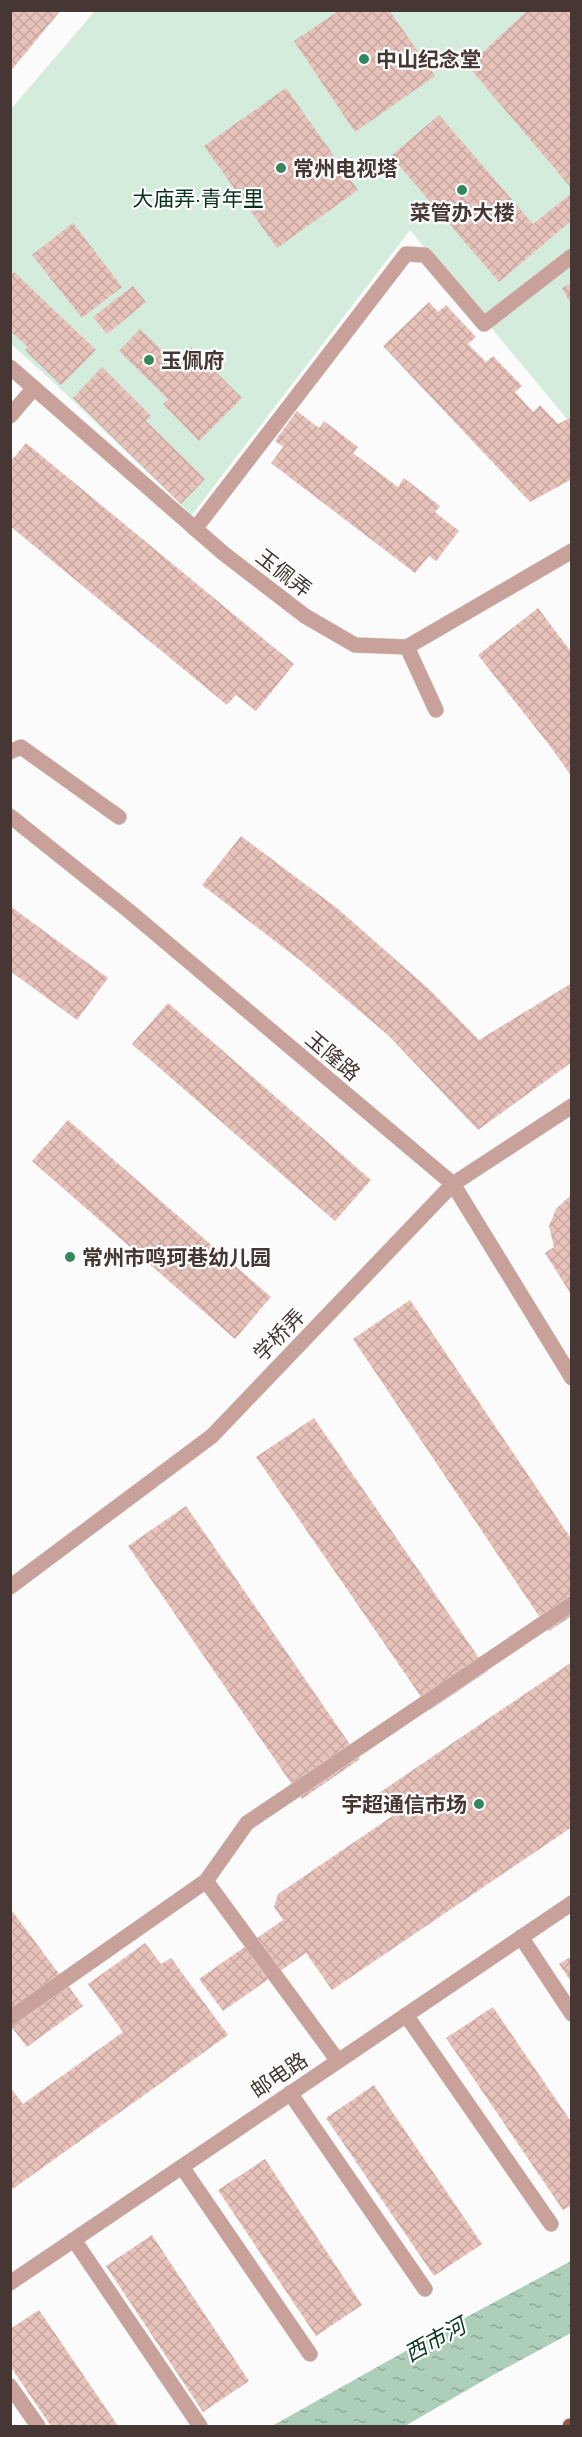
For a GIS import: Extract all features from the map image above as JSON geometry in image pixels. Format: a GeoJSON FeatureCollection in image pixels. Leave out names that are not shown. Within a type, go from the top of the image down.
{"type":"FeatureCollection","features":[{"type":"Feature","properties":{"kind":"street"},"geometry":{"type":"LineString","coordinates":[[195,529],[406,254],[425,255],[484,324],[572,256]]}},
{"type":"Feature","properties":{"kind":"street","name":"玉佩弄"},"geometry":{"type":"LineString","coordinates":[[10,367],[195,529],[305,616],[355,645],[407,647]]}},
{"type":"Feature","properties":{"kind":"street"},"geometry":{"type":"LineString","coordinates":[[10,416],[34,388]]}},
{"type":"Feature","properties":{"kind":"street"},"geometry":{"type":"LineString","coordinates":[[436,710],[407,647],[572,551]]}},
{"type":"Feature","properties":{"kind":"street"},"geometry":{"type":"LineString","coordinates":[[10,752],[21,747],[119,817]]}},
{"type":"Feature","properties":{"kind":"street","name":"玉隆路"},"geometry":{"type":"LineString","coordinates":[[10,816],[129,910],[453,1184],[572,1378]]}},
{"type":"Feature","properties":{"kind":"street","name":"学桥弄"},"geometry":{"type":"LineString","coordinates":[[10,1587],[212,1436],[453,1184],[572,1106]]}},
{"type":"Feature","properties":{"kind":"street"},"geometry":{"type":"LineString","coordinates":[[10,2018],[206,1881],[248,1823],[572,1604]]}},
{"type":"Feature","properties":{"kind":"street"},"geometry":{"type":"LineString","coordinates":[[206,1881],[338,2061]]}},
{"type":"Feature","properties":{"kind":"street","name":"邮电路"},"geometry":{"type":"LineString","coordinates":[[10,2283],[572,1903]]}},
{"type":"Feature","properties":{"kind":"street"},"geometry":{"type":"LineString","coordinates":[[521,1937],[572,2014]]}},
{"type":"Feature","properties":{"kind":"street"},"geometry":{"type":"LineString","coordinates":[[406,2015],[551,2224]]}},
{"type":"Feature","properties":{"kind":"street"},"geometry":{"type":"LineString","coordinates":[[290,2094],[425,2289]]}},
{"type":"Feature","properties":{"kind":"street"},"geometry":{"type":"LineString","coordinates":[[182,2167],[309,2354]]}},
{"type":"Feature","properties":{"kind":"street"},"geometry":{"type":"LineString","coordinates":[[74,2240],[200,2427]]}},
{"type":"Feature","properties":{"kind":"street"},"geometry":{"type":"LineString","coordinates":[[10,2386],[38,2427]]}},
{"type":"Feature","properties":{"kind":"green space","name":"大庙弄·青年里"},"geometry":{"type":"Polygon","coordinates":[[[95,11],[571,11],[571,424],[410,230],[192,515],[11,344],[11,109],[95,11]]]}},
{"type":"Feature","properties":{"kind":"water","name":"西市河"},"geometry":{"type":"Polygon","coordinates":[[[571,2261],[571,2333],[405,2426],[272,2426],[461,2320],[571,2261]]]}},
{"type":"Feature","properties":{"kind":"building"},"geometry":{"type":"Polygon","coordinates":[[[10,10],[61,10],[10,72],[10,10]]]}},
{"type":"Feature","properties":{"kind":"building","name":"中山纪念堂"},"geometry":{"type":"Polygon","coordinates":[[[340,10],[389,10],[435,76],[355,132],[294,41],[340,10]]]}},
{"type":"Feature","properties":{"kind":"building"},"geometry":{"type":"Polygon","coordinates":[[[528,10],[572,10],[572,189],[468,66],[528,10]]]}},
{"type":"Feature","properties":{"kind":"building","name":"常州电视塔"},"geometry":{"type":"Polygon","coordinates":[[[286,88],[358,190],[277,248],[204,146],[286,88]]]}},
{"type":"Feature","properties":{"kind":"building","name":"菜管办大楼"},"geometry":{"type":"Polygon","coordinates":[[[439,115],[533,224],[572,193],[572,220],[499,282],[391,156],[439,115]]]}},
{"type":"Feature","properties":{"kind":"building"},"geometry":{"type":"Polygon","coordinates":[[[73,223],[122,287],[82,318],[32,255],[73,223]]]}},
{"type":"Feature","properties":{"kind":"building"},"geometry":{"type":"Polygon","coordinates":[[[14,272],[96,350],[61,385],[25,350],[28,347],[10,331],[10,276],[14,272]]]}},
{"type":"Feature","properties":{"kind":"building"},"geometry":{"type":"Polygon","coordinates":[[[572,283],[572,306],[562,288],[572,283]]]}},
{"type":"Feature","properties":{"kind":"building"},"geometry":{"type":"Polygon","coordinates":[[[133,286],[146,302],[107,334],[93,317],[133,286]]]}},
{"type":"Feature","properties":{"kind":"building"},"geometry":{"type":"Polygon","coordinates":[[[429,302],[438,312],[446,305],[476,337],[468,344],[486,362],[493,356],[522,386],[515,392],[533,412],[540,405],[558,424],[572,417],[572,479],[530,502],[383,346],[429,302]]]}},
{"type":"Feature","properties":{"kind":"building"},"geometry":{"type":"Polygon","coordinates":[[[140,329],[175,363],[191,347],[242,398],[199,441],[163,404],[168,399],[119,351],[140,329]]]}},
{"type":"Feature","properties":{"kind":"building"},"geometry":{"type":"Polygon","coordinates":[[[102,367],[151,416],[146,421],[205,479],[181,504],[73,398],[102,367]]]}},
{"type":"Feature","properties":{"kind":"building"},"geometry":{"type":"Polygon","coordinates":[[[297,411],[319,428],[324,421],[358,447],[353,453],[398,487],[404,478],[440,506],[435,512],[459,531],[436,561],[429,556],[415,573],[271,463],[283,447],[275,441],[297,411]]]}},
{"type":"Feature","properties":{"kind":"building"},"geometry":{"type":"Polygon","coordinates":[[[26,443],[294,664],[256,711],[236,695],[227,705],[10,526],[10,462],[26,443]]]}},
{"type":"Feature","properties":{"kind":"building"},"geometry":{"type":"Polygon","coordinates":[[[538,608],[572,653],[572,777],[478,655],[538,608]]]}},
{"type":"Feature","properties":{"kind":"building"},"geometry":{"type":"Polygon","coordinates":[[[241,836],[337,908],[430,990],[479,1040],[572,983],[572,1062],[478,1130],[389,1036],[301,961],[202,885],[241,836]]]}},
{"type":"Feature","properties":{"kind":"building"},"geometry":{"type":"Polygon","coordinates":[[[10,906],[108,978],[77,1020],[10,971],[10,906]]]}},
{"type":"Feature","properties":{"kind":"building"},"geometry":{"type":"Polygon","coordinates":[[[168,1003],[371,1180],[335,1221],[132,1044],[168,1003]]]}},
{"type":"Feature","properties":{"kind":"building"},"geometry":{"type":"Polygon","coordinates":[[[68,1120],[271,1297],[235,1339],[32,1161],[68,1120]]]}},
{"type":"Feature","properties":{"kind":"building"},"geometry":{"type":"Polygon","coordinates":[[[572,1194],[572,1296],[545,1253],[554,1247],[549,1226],[556,1209],[572,1194]]]}},
{"type":"Feature","properties":{"kind":"building"},"geometry":{"type":"Polygon","coordinates":[[[410,1300],[572,1540],[572,1616],[549,1631],[353,1339],[410,1300]]]}},
{"type":"Feature","properties":{"kind":"building"},"geometry":{"type":"Polygon","coordinates":[[[314,1418],[488,1671],[430,1710],[256,1457],[314,1418]]]}},
{"type":"Feature","properties":{"kind":"building"},"geometry":{"type":"Polygon","coordinates":[[[186,1506],[360,1759],[302,1799],[128,1546],[186,1506]]]}},
{"type":"Feature","properties":{"kind":"building","name":"宇超通信市场"},"geometry":{"type":"Polygon","coordinates":[[[572,1662],[572,1827],[332,1990],[306,1953],[223,2011],[199,1979],[283,1920],[274,1907],[278,1894],[394,1815],[379,1793],[572,1662]]]}},
{"type":"Feature","properties":{"kind":"building"},"geometry":{"type":"Polygon","coordinates":[[[10,1908],[83,2006],[27,2047],[10,2025],[10,1908]]]}},
{"type":"Feature","properties":{"kind":"building"},"geometry":{"type":"Polygon","coordinates":[[[145,1943],[161,1964],[171,1958],[228,2035],[10,2191],[10,2087],[23,2104],[123,2032],[88,1984],[145,1943]]]}},
{"type":"Feature","properties":{"kind":"building"},"geometry":{"type":"Polygon","coordinates":[[[572,1956],[572,1983],[559,1964],[572,1956]]]}},
{"type":"Feature","properties":{"kind":"building"},"geometry":{"type":"Polygon","coordinates":[[[493,2007],[572,2123],[572,2205],[563,2210],[446,2038],[493,2007]]]}},
{"type":"Feature","properties":{"kind":"building"},"geometry":{"type":"Polygon","coordinates":[[[374,2085],[482,2244],[434,2276],[326,2118],[374,2085]]]}},
{"type":"Feature","properties":{"kind":"building"},"geometry":{"type":"Polygon","coordinates":[[[265,2159],[362,2305],[316,2336],[218,2190],[265,2159]]]}},
{"type":"Feature","properties":{"kind":"building"},"geometry":{"type":"Polygon","coordinates":[[[152,2235],[249,2381],[203,2412],[106,2266],[152,2235]]]}},
{"type":"Feature","properties":{"kind":"building"},"geometry":{"type":"Polygon","coordinates":[[[39,2310],[118,2426],[51,2426],[10,2366],[10,2329],[39,2310]]]}},
{"type":"Feature","properties":{"kind":"place","name":"中山纪念堂"},"geometry":{"type":"Point","coordinates":[364,59]}},
{"type":"Feature","properties":{"kind":"place","name":"常州电视塔"},"geometry":{"type":"Point","coordinates":[281,168]}},
{"type":"Feature","properties":{"kind":"place","name":"菜管办大楼"},"geometry":{"type":"Point","coordinates":[462,190]}},
{"type":"Feature","properties":{"kind":"place","name":"玉佩府"},"geometry":{"type":"Point","coordinates":[149,360]}},
{"type":"Feature","properties":{"kind":"place","name":"常州市鸣珂巷幼儿园"},"geometry":{"type":"Point","coordinates":[70,1257]}},
{"type":"Feature","properties":{"kind":"place","name":"宇超通信市场"},"geometry":{"type":"Point","coordinates":[479,1804]}}]}
